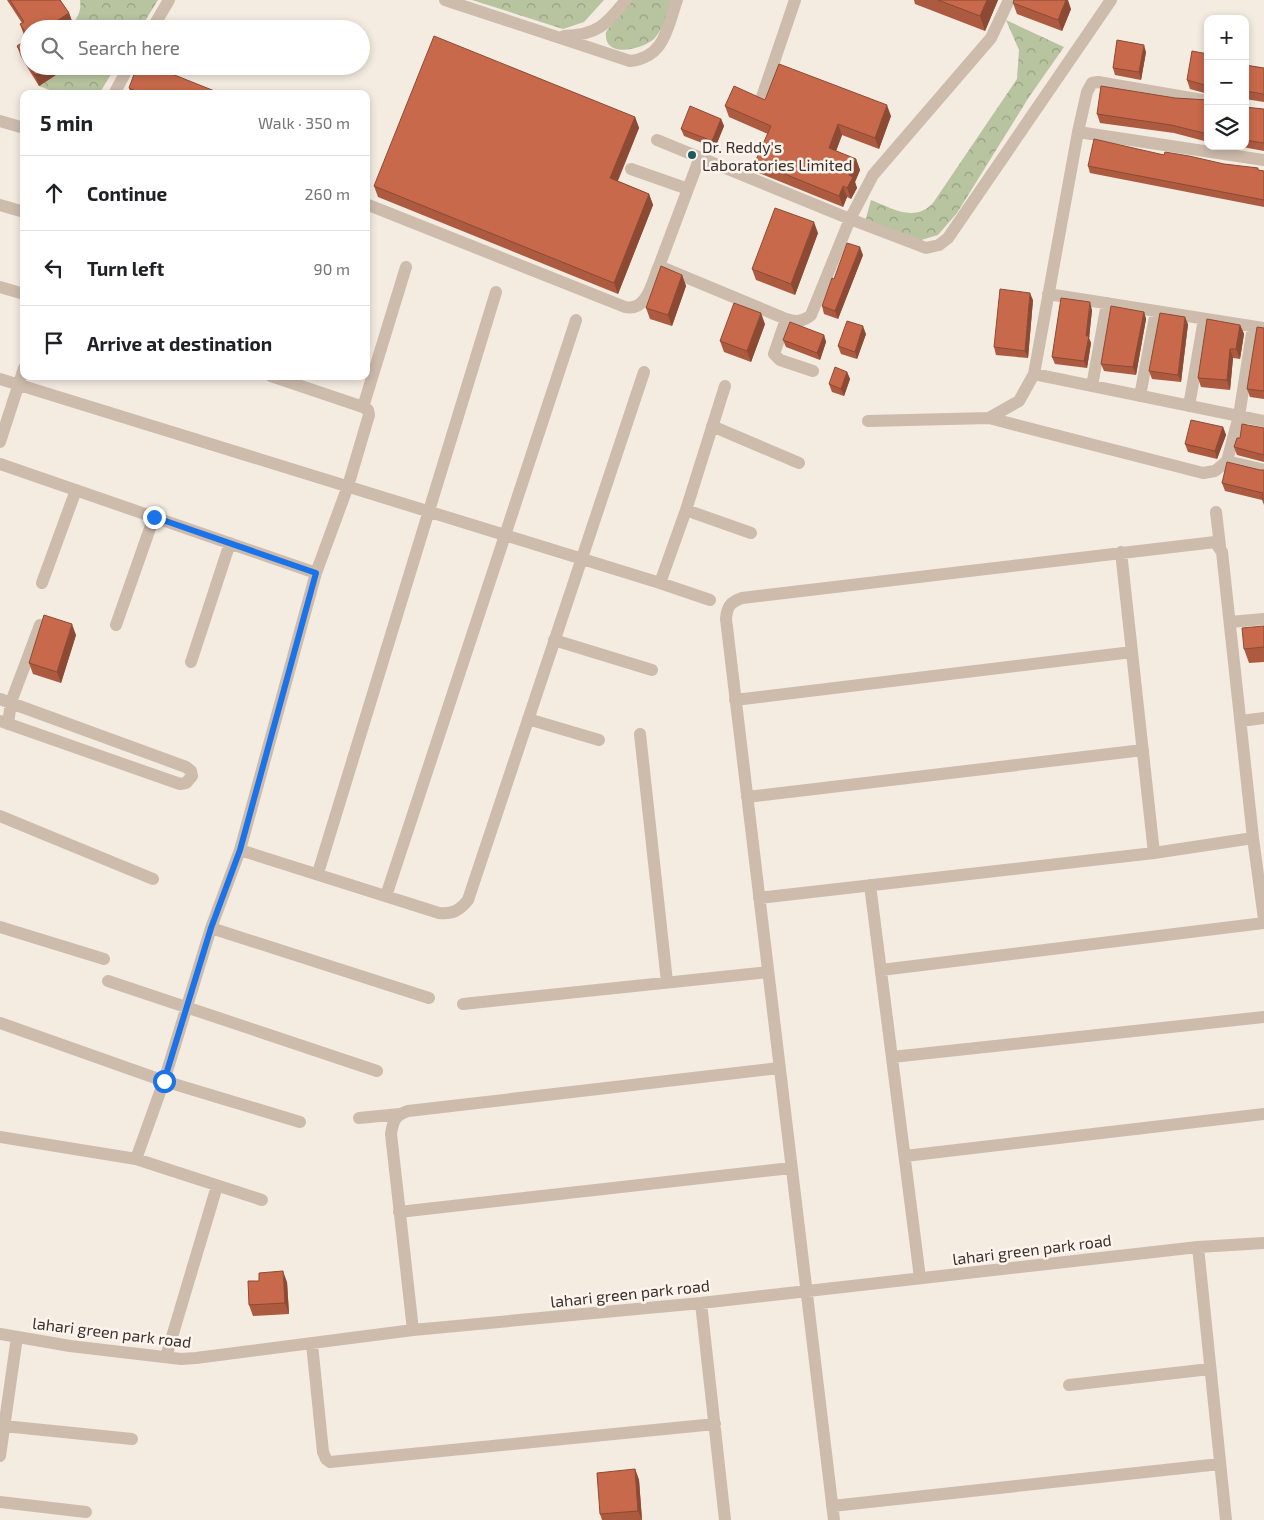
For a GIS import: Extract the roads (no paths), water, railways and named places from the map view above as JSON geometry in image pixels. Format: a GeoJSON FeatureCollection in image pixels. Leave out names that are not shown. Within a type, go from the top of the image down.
{"type":"FeatureCollection","features":[{"type":"Feature","properties":{"kind":"street"},"geometry":{"type":"LineString","coordinates":[[158,20],[170,0]]}},
{"type":"Feature","properties":{"kind":"street"},"geometry":{"type":"LineString","coordinates":[[446,0],[630,61],[641,60],[651,55],[661,45],[677,0]]}},
{"type":"Feature","properties":{"kind":"street"},"geometry":{"type":"LineString","coordinates":[[559,36],[576,36],[599,29],[626,0]]}},
{"type":"Feature","properties":{"kind":"street"},"geometry":{"type":"LineString","coordinates":[[761,100],[795,0]]}},
{"type":"Feature","properties":{"kind":"street"},"geometry":{"type":"LineString","coordinates":[[659,266],[796,322],[804,321],[811,316],[850,219],[873,176],[991,38],[1009,0]]}},
{"type":"Feature","properties":{"kind":"street"},"geometry":{"type":"LineString","coordinates":[[657,140],[926,248],[939,245],[948,238],[1111,0]]}},
{"type":"Feature","properties":{"kind":"street"},"geometry":{"type":"LineString","coordinates":[[116,90],[124,75]]}},
{"type":"Feature","properties":{"kind":"street"},"geometry":{"type":"LineString","coordinates":[[989,418],[1019,400],[1034,374],[1078,132],[1087,92],[1092,83],[1098,82],[1204,100]]}},
{"type":"Feature","properties":{"kind":"street"},"geometry":{"type":"LineString","coordinates":[[0,120],[20,127]]}},
{"type":"Feature","properties":{"kind":"street"},"geometry":{"type":"LineString","coordinates":[[1078,132],[1264,160]]}},
{"type":"Feature","properties":{"kind":"street"},"geometry":{"type":"LineString","coordinates":[[370,206],[625,308],[638,307],[644,302],[659,266],[700,157]]}},
{"type":"Feature","properties":{"kind":"street"},"geometry":{"type":"LineString","coordinates":[[631,168],[688,190]]}},
{"type":"Feature","properties":{"kind":"street"},"geometry":{"type":"LineString","coordinates":[[0,205],[20,211]]}},
{"type":"Feature","properties":{"kind":"street"},"geometry":{"type":"LineString","coordinates":[[363,407],[406,266]]}},
{"type":"Feature","properties":{"kind":"street"},"geometry":{"type":"LineString","coordinates":[[0,287],[20,293]]}},
{"type":"Feature","properties":{"kind":"street"},"geometry":{"type":"LineString","coordinates":[[318,873],[496,292]]}},
{"type":"Feature","properties":{"kind":"street"},"geometry":{"type":"LineString","coordinates":[[868,422],[989,418],[1203,473],[1215,471],[1227,461],[1258,328],[1048,294]]}},
{"type":"Feature","properties":{"kind":"street"},"geometry":{"type":"LineString","coordinates":[[1092,386],[1107,303]]}},
{"type":"Feature","properties":{"kind":"street"},"geometry":{"type":"LineString","coordinates":[[1140,396],[1156,311]]}},
{"type":"Feature","properties":{"kind":"street"},"geometry":{"type":"LineString","coordinates":[[786,318],[774,354],[780,360],[812,371]]}},
{"type":"Feature","properties":{"kind":"street"},"geometry":{"type":"LineString","coordinates":[[1189,406],[1204,319]]}},
{"type":"Feature","properties":{"kind":"street"},"geometry":{"type":"LineString","coordinates":[[386,896],[576,320]]}},
{"type":"Feature","properties":{"kind":"street"},"geometry":{"type":"LineString","coordinates":[[240,850],[318,873],[439,913],[451,914],[461,908],[468,900],[644,372]]}},
{"type":"Feature","properties":{"kind":"street"},"geometry":{"type":"LineString","coordinates":[[1034,374],[1264,421]]}},
{"type":"Feature","properties":{"kind":"street"},"geometry":{"type":"LineString","coordinates":[[0,378],[710,600]]}},
{"type":"Feature","properties":{"kind":"street"},"geometry":{"type":"LineString","coordinates":[[0,442],[20,380]]}},
{"type":"Feature","properties":{"kind":"street"},"geometry":{"type":"LineString","coordinates":[[136,1159],[164,1081],[211,928],[240,850],[316,573],[348,486],[369,416],[368,410],[363,407],[283,380]]}},
{"type":"Feature","properties":{"kind":"street"},"geometry":{"type":"LineString","coordinates":[[660,583],[686,510],[725,386]]}},
{"type":"Feature","properties":{"kind":"street"},"geometry":{"type":"LineString","coordinates":[[712,426],[799,463]]}},
{"type":"Feature","properties":{"kind":"street"},"geometry":{"type":"LineString","coordinates":[[1227,461],[1264,470]]}},
{"type":"Feature","properties":{"kind":"street"},"geometry":{"type":"LineString","coordinates":[[0,464],[316,573]]}},
{"type":"Feature","properties":{"kind":"street"},"geometry":{"type":"LineString","coordinates":[[42,583],[76,490]]}},
{"type":"Feature","properties":{"kind":"street"},"geometry":{"type":"LineString","coordinates":[[686,510],[751,533]]}},
{"type":"Feature","properties":{"kind":"street"},"geometry":{"type":"LineString","coordinates":[[881,970],[1264,921],[1216,512]]}},
{"type":"Feature","properties":{"kind":"street"},"geometry":{"type":"LineString","coordinates":[[116,625],[154,517]]}},
{"type":"Feature","properties":{"kind":"street"},"geometry":{"type":"LineString","coordinates":[[834,1520],[735,700],[726,619],[727,607],[733,601],[742,598],[1209,542],[1215,542],[1220,546]]}},
{"type":"Feature","properties":{"kind":"street"},"geometry":{"type":"LineString","coordinates":[[191,662],[230,543]]}},
{"type":"Feature","properties":{"kind":"street"},"geometry":{"type":"LineString","coordinates":[[1121,552],[1154,853]]}},
{"type":"Feature","properties":{"kind":"street"},"geometry":{"type":"LineString","coordinates":[[1230,622],[1264,620]]}},
{"type":"Feature","properties":{"kind":"street"},"geometry":{"type":"LineString","coordinates":[[6,700],[186,767],[191,771],[192,776],[186,783],[180,784],[4,723],[6,700],[40,625]]}},
{"type":"Feature","properties":{"kind":"street"},"geometry":{"type":"LineString","coordinates":[[554,640],[652,670]]}},
{"type":"Feature","properties":{"kind":"street"},"geometry":{"type":"LineString","coordinates":[[735,700],[1132,652]]}},
{"type":"Feature","properties":{"kind":"street"},"geometry":{"type":"LineString","coordinates":[[1241,721],[1264,718]]}},
{"type":"Feature","properties":{"kind":"street"},"geometry":{"type":"LineString","coordinates":[[528,719],[599,740]]}},
{"type":"Feature","properties":{"kind":"street"},"geometry":{"type":"LineString","coordinates":[[640,734],[667,982]]}},
{"type":"Feature","properties":{"kind":"street"},"geometry":{"type":"LineString","coordinates":[[747,797],[1143,750]]}},
{"type":"Feature","properties":{"kind":"street"},"geometry":{"type":"LineString","coordinates":[[0,816],[153,879]]}},
{"type":"Feature","properties":{"kind":"street"},"geometry":{"type":"LineString","coordinates":[[759,898],[1154,853],[1253,838]]}},
{"type":"Feature","properties":{"kind":"street"},"geometry":{"type":"LineString","coordinates":[[870,885],[920,1278]]}},
{"type":"Feature","properties":{"kind":"street"},"geometry":{"type":"LineString","coordinates":[[0,927],[104,959]]}},
{"type":"Feature","properties":{"kind":"street"},"geometry":{"type":"LineString","coordinates":[[211,928],[429,998]]}},
{"type":"Feature","properties":{"kind":"street"},"geometry":{"type":"LineString","coordinates":[[463,1004],[768,972]]}},
{"type":"Feature","properties":{"kind":"street"},"geometry":{"type":"LineString","coordinates":[[108,981],[377,1071]]}},
{"type":"Feature","properties":{"kind":"street"},"geometry":{"type":"LineString","coordinates":[[892,1057],[1264,1017]]}},
{"type":"Feature","properties":{"kind":"street"},"geometry":{"type":"LineString","coordinates":[[0,1023],[164,1081],[300,1122]]}},
{"type":"Feature","properties":{"kind":"street"},"geometry":{"type":"LineString","coordinates":[[413,1330],[391,1134],[393,1121],[400,1114],[408,1110],[779,1068]]}},
{"type":"Feature","properties":{"kind":"street"},"geometry":{"type":"LineString","coordinates":[[359,1118],[400,1114]]}},
{"type":"Feature","properties":{"kind":"street"},"geometry":{"type":"LineString","coordinates":[[905,1156],[1264,1114]]}},
{"type":"Feature","properties":{"kind":"street"},"geometry":{"type":"LineString","coordinates":[[0,1137],[136,1159],[262,1200]]}},
{"type":"Feature","properties":{"kind":"street"},"geometry":{"type":"LineString","coordinates":[[399,1212],[791,1168]]}},
{"type":"Feature","properties":{"kind":"street"},"geometry":{"type":"LineString","coordinates":[[166,1357],[217,1186]]}},
{"type":"Feature","properties":{"kind":"street","name":"lahari green park road"},"geometry":{"type":"LineString","coordinates":[[0,1334],[70,1346],[166,1357],[196,1358],[413,1330],[701,1303],[1198,1247],[1264,1243]]}},
{"type":"Feature","properties":{"kind":"street"},"geometry":{"type":"LineString","coordinates":[[1198,1247],[1226,1520]]}},
{"type":"Feature","properties":{"kind":"street"},"geometry":{"type":"LineString","coordinates":[[701,1303],[725,1520]]}},
{"type":"Feature","properties":{"kind":"street"},"geometry":{"type":"LineString","coordinates":[[0,1456],[17,1336]]}},
{"type":"Feature","properties":{"kind":"street"},"geometry":{"type":"LineString","coordinates":[[312,1344],[323,1452],[326,1459],[330,1462],[715,1424]]}},
{"type":"Feature","properties":{"kind":"street"},"geometry":{"type":"LineString","coordinates":[[1069,1385],[1210,1368]]}},
{"type":"Feature","properties":{"kind":"street"},"geometry":{"type":"LineString","coordinates":[[4,1426],[132,1439]]}},
{"type":"Feature","properties":{"kind":"street"},"geometry":{"type":"LineString","coordinates":[[832,1506],[1220,1464]]}},
{"type":"Feature","properties":{"kind":"street"},"geometry":{"type":"LineString","coordinates":[[0,1502],[86,1512]]}},
{"type":"Feature","properties":{"kind":"place","name":"Dr. Reddy's Laboratories Limited"},"geometry":{"type":"Point","coordinates":[692,155]}}]}
